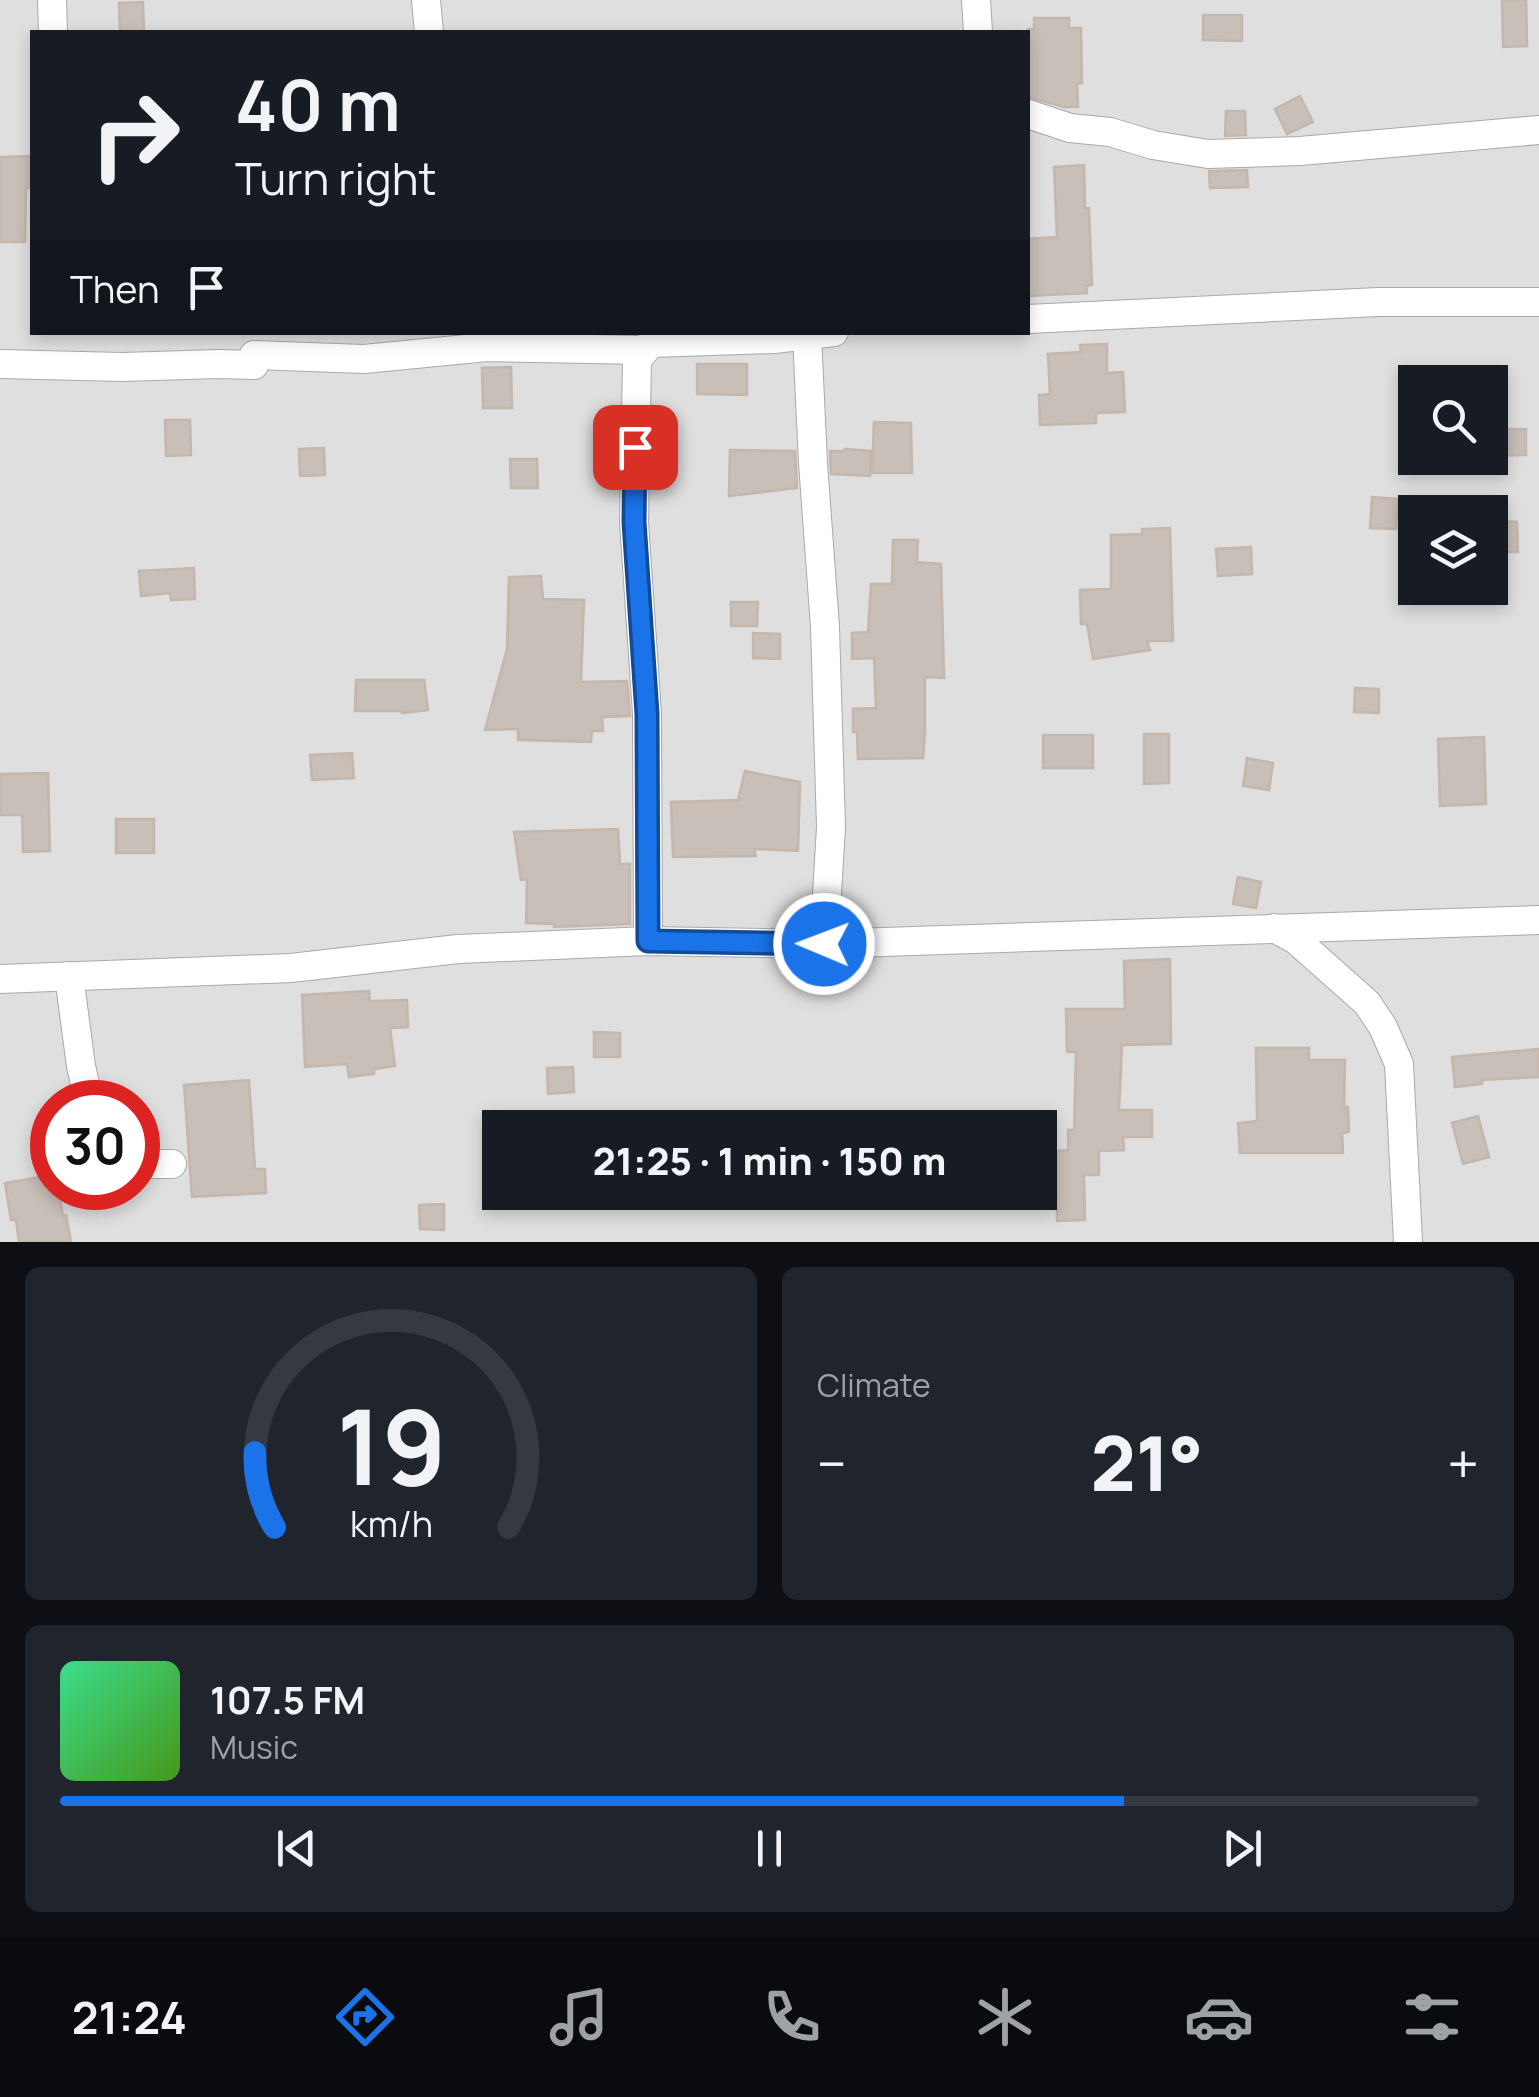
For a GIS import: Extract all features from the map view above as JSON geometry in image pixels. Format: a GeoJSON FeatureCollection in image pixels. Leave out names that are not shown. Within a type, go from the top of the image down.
{"type":"FeatureCollection","features":[{"type":"Feature","properties":{"kind":"street"},"geometry":{"type":"LineString","coordinates":[[52,0],[53,30]]}},
{"type":"Feature","properties":{"kind":"street"},"geometry":{"type":"LineString","coordinates":[[426,0],[430,30]]}},
{"type":"Feature","properties":{"kind":"street"},"geometry":{"type":"LineString","coordinates":[[976,0],[978,30]]}},
{"type":"Feature","properties":{"kind":"street"},"geometry":{"type":"LineString","coordinates":[[1030,115],[1070,128],[1110,132],[1153,145],[1208,154],[1300,151],[1539,130]]}},
{"type":"Feature","properties":{"kind":"street"},"geometry":{"type":"LineString","coordinates":[[1030,319],[1378,302],[1539,302]]}},
{"type":"Feature","properties":{"kind":"street"},"geometry":{"type":"LineString","coordinates":[[648,941],[647,714],[634,522],[637,360],[651,343],[812,335]]}},
{"type":"Feature","properties":{"kind":"street"},"geometry":{"type":"LineString","coordinates":[[821,335],[813,463],[825,627],[830,828],[824,944]]}},
{"type":"Feature","properties":{"kind":"street"},"geometry":{"type":"LineString","coordinates":[[0,364],[122,367],[364,359],[488,347],[644,350]]}},
{"type":"Feature","properties":{"kind":"street"},"geometry":{"type":"LineString","coordinates":[[0,979],[291,968],[458,949],[648,941],[824,944],[1539,920]]}},
{"type":"Feature","properties":{"kind":"street"},"geometry":{"type":"LineString","coordinates":[[1274,928],[1296,940],[1368,1003],[1383,1027],[1398,1064],[1408,1242]]}},
{"type":"Feature","properties":{"kind":"street"},"geometry":{"type":"LineString","coordinates":[[69,976],[84,1080]]}},
{"type":"Feature","properties":{"kind":"street"},"geometry":{"type":"LineString","coordinates":[[160,1164],[172,1164]]}},
{"type":"Feature","properties":{"kind":"shaded area"},"geometry":{"type":"Polygon","coordinates":[[[0,0],[1539,0],[1539,1242],[0,1242],[0,0]]]}},
{"type":"Feature","properties":{"kind":"building"},"geometry":{"type":"Polygon","coordinates":[[[1502,0],[1526,0],[1527,46],[1503,47],[1502,0]]]}},
{"type":"Feature","properties":{"kind":"building"},"geometry":{"type":"Polygon","coordinates":[[[143,2],[144,30],[120,30],[119,3],[143,2]]]}},
{"type":"Feature","properties":{"kind":"building"},"geometry":{"type":"Polygon","coordinates":[[[1203,15],[1242,15],[1242,41],[1203,40],[1203,15]]]}},
{"type":"Feature","properties":{"kind":"building"},"geometry":{"type":"Polygon","coordinates":[[[1034,18],[1069,18],[1069,28],[1081,28],[1082,83],[1077,84],[1078,107],[1030,98],[1028,29],[1034,29],[1034,18]]]}},
{"type":"Feature","properties":{"kind":"building"},"geometry":{"type":"Polygon","coordinates":[[[1300,96],[1313,122],[1287,134],[1275,109],[1300,96]]]}},
{"type":"Feature","properties":{"kind":"building"},"geometry":{"type":"Polygon","coordinates":[[[1226,111],[1245,111],[1246,135],[1225,136],[1226,111]]]}},
{"type":"Feature","properties":{"kind":"building"},"geometry":{"type":"Polygon","coordinates":[[[30,156],[25,242],[0,242],[0,157],[30,156]]]}},
{"type":"Feature","properties":{"kind":"building"},"geometry":{"type":"Polygon","coordinates":[[[1084,165],[1092,285],[1086,286],[1087,293],[1030,296],[1030,239],[1057,237],[1054,167],[1084,165]]]}},
{"type":"Feature","properties":{"kind":"building"},"geometry":{"type":"Polygon","coordinates":[[[1247,170],[1248,187],[1210,188],[1209,171],[1247,170]]]}},
{"type":"Feature","properties":{"kind":"building"},"geometry":{"type":"Polygon","coordinates":[[[1107,344],[1107,373],[1123,372],[1125,412],[1096,413],[1096,423],[1040,425],[1039,395],[1050,394],[1048,354],[1081,352],[1080,345],[1107,344]]]}},
{"type":"Feature","properties":{"kind":"building"},"geometry":{"type":"Polygon","coordinates":[[[697,364],[747,364],[747,395],[697,394],[697,364]]]}},
{"type":"Feature","properties":{"kind":"building"},"geometry":{"type":"Polygon","coordinates":[[[511,367],[512,408],[483,408],[482,368],[511,367]]]}},
{"type":"Feature","properties":{"kind":"building"},"geometry":{"type":"Polygon","coordinates":[[[165,420],[190,420],[191,455],[166,456],[165,420]]]}},
{"type":"Feature","properties":{"kind":"building"},"geometry":{"type":"Polygon","coordinates":[[[874,422],[911,423],[912,473],[872,473],[874,422]]]}},
{"type":"Feature","properties":{"kind":"building"},"geometry":{"type":"Polygon","coordinates":[[[1508,429],[1526,429],[1526,455],[1508,456],[1508,429]]]}},
{"type":"Feature","properties":{"kind":"building"},"geometry":{"type":"Polygon","coordinates":[[[324,448],[325,475],[300,476],[299,449],[324,448]]]}},
{"type":"Feature","properties":{"kind":"building"},"geometry":{"type":"Polygon","coordinates":[[[730,450],[795,451],[797,488],[729,496],[730,450]]]}},
{"type":"Feature","properties":{"kind":"building"},"geometry":{"type":"Polygon","coordinates":[[[830,451],[871,451],[870,476],[831,474],[830,451]]]}},
{"type":"Feature","properties":{"kind":"building"},"geometry":{"type":"Polygon","coordinates":[[[510,459],[537,459],[538,488],[511,488],[510,459]]]}},
{"type":"Feature","properties":{"kind":"building"},"geometry":{"type":"Polygon","coordinates":[[[1372,497],[1398,499],[1396,529],[1370,528],[1372,497]]]}},
{"type":"Feature","properties":{"kind":"building"},"geometry":{"type":"Polygon","coordinates":[[[1508,521],[1517,522],[1518,552],[1508,552],[1508,521]]]}},
{"type":"Feature","properties":{"kind":"building"},"geometry":{"type":"Polygon","coordinates":[[[1170,528],[1173,641],[1147,641],[1150,650],[1093,659],[1087,624],[1081,624],[1080,590],[1111,589],[1111,535],[1170,528]]]}},
{"type":"Feature","properties":{"kind":"building"},"geometry":{"type":"Polygon","coordinates":[[[893,540],[918,540],[917,562],[941,564],[944,678],[925,677],[923,758],[858,759],[853,709],[876,708],[874,658],[852,659],[852,633],[868,632],[871,584],[892,584],[893,540]]]}},
{"type":"Feature","properties":{"kind":"building"},"geometry":{"type":"Polygon","coordinates":[[[1251,547],[1252,574],[1218,576],[1216,549],[1251,547]]]}},
{"type":"Feature","properties":{"kind":"building"},"geometry":{"type":"Polygon","coordinates":[[[194,568],[195,599],[171,600],[170,593],[141,596],[139,571],[194,568]]]}},
{"type":"Feature","properties":{"kind":"building"},"geometry":{"type":"Polygon","coordinates":[[[541,576],[543,599],[584,600],[581,682],[627,681],[630,716],[602,717],[603,731],[592,731],[591,742],[518,740],[518,729],[485,730],[507,649],[509,577],[541,576]]]}},
{"type":"Feature","properties":{"kind":"building"},"geometry":{"type":"Polygon","coordinates":[[[731,602],[758,602],[757,626],[731,626],[731,602]]]}},
{"type":"Feature","properties":{"kind":"building"},"geometry":{"type":"Polygon","coordinates":[[[753,633],[780,634],[780,659],[753,658],[753,633]]]}},
{"type":"Feature","properties":{"kind":"building"},"geometry":{"type":"Polygon","coordinates":[[[356,680],[424,680],[428,710],[355,711],[356,680]]]}},
{"type":"Feature","properties":{"kind":"building"},"geometry":{"type":"Polygon","coordinates":[[[1355,688],[1379,689],[1379,713],[1354,712],[1355,688]]]}},
{"type":"Feature","properties":{"kind":"building"},"geometry":{"type":"Polygon","coordinates":[[[1144,734],[1169,734],[1169,783],[1144,784],[1144,734]]]}},
{"type":"Feature","properties":{"kind":"building"},"geometry":{"type":"Polygon","coordinates":[[[1043,735],[1093,735],[1093,768],[1043,768],[1043,735]]]}},
{"type":"Feature","properties":{"kind":"building"},"geometry":{"type":"Polygon","coordinates":[[[1484,737],[1486,804],[1440,806],[1438,739],[1484,737]]]}},
{"type":"Feature","properties":{"kind":"building"},"geometry":{"type":"Polygon","coordinates":[[[352,753],[354,778],[312,780],[310,755],[352,753]]]}},
{"type":"Feature","properties":{"kind":"building"},"geometry":{"type":"Polygon","coordinates":[[[1247,758],[1273,763],[1269,790],[1243,786],[1247,758]]]}},
{"type":"Feature","properties":{"kind":"building"},"geometry":{"type":"Polygon","coordinates":[[[745,771],[800,782],[798,851],[754,849],[756,856],[673,857],[671,802],[738,800],[745,771]]]}},
{"type":"Feature","properties":{"kind":"building"},"geometry":{"type":"Polygon","coordinates":[[[48,773],[50,851],[23,852],[22,815],[0,815],[0,774],[48,773]]]}},
{"type":"Feature","properties":{"kind":"building"},"geometry":{"type":"Polygon","coordinates":[[[116,819],[154,819],[154,853],[116,853],[116,819]]]}},
{"type":"Feature","properties":{"kind":"building"},"geometry":{"type":"Polygon","coordinates":[[[618,829],[620,864],[630,864],[630,924],[554,927],[526,923],[527,879],[521,880],[514,832],[618,829]]]}},
{"type":"Feature","properties":{"kind":"building"},"geometry":{"type":"Polygon","coordinates":[[[1238,877],[1261,882],[1256,908],[1233,904],[1238,877]]]}},
{"type":"Feature","properties":{"kind":"building"},"geometry":{"type":"Polygon","coordinates":[[[1170,959],[1171,1044],[1122,1045],[1119,1110],[1152,1110],[1152,1137],[1123,1137],[1124,1150],[1099,1151],[1099,1175],[1084,1175],[1085,1220],[1057,1221],[1057,1151],[1068,1150],[1068,1130],[1074,1130],[1076,1052],[1067,1052],[1066,1009],[1125,1009],[1124,961],[1170,959]]]}},
{"type":"Feature","properties":{"kind":"building"},"geometry":{"type":"Polygon","coordinates":[[[369,991],[370,1001],[407,1000],[408,1027],[390,1028],[395,1066],[349,1077],[347,1064],[305,1067],[302,995],[369,991]]]}},
{"type":"Feature","properties":{"kind":"building"},"geometry":{"type":"Polygon","coordinates":[[[594,1032],[620,1033],[620,1057],[594,1057],[594,1032]]]}},
{"type":"Feature","properties":{"kind":"building"},"geometry":{"type":"Polygon","coordinates":[[[1256,1048],[1309,1048],[1309,1060],[1345,1060],[1344,1107],[1348,1107],[1349,1132],[1342,1133],[1343,1153],[1240,1153],[1238,1123],[1257,1121],[1256,1048]]]}},
{"type":"Feature","properties":{"kind":"building"},"geometry":{"type":"Polygon","coordinates":[[[1539,1049],[1539,1077],[1482,1080],[1482,1084],[1455,1087],[1452,1057],[1539,1049]]]}},
{"type":"Feature","properties":{"kind":"building"},"geometry":{"type":"Polygon","coordinates":[[[573,1067],[574,1092],[548,1094],[547,1068],[573,1067]]]}},
{"type":"Feature","properties":{"kind":"building"},"geometry":{"type":"Polygon","coordinates":[[[249,1080],[255,1169],[265,1169],[266,1193],[192,1197],[184,1085],[249,1080]]]}},
{"type":"Feature","properties":{"kind":"building"},"geometry":{"type":"Polygon","coordinates":[[[1478,1116],[1489,1157],[1463,1164],[1452,1123],[1478,1116]]]}},
{"type":"Feature","properties":{"kind":"building"},"geometry":{"type":"Polygon","coordinates":[[[30,1179],[30,1210],[62,1210],[71,1242],[19,1242],[5,1183],[30,1179]]]}},
{"type":"Feature","properties":{"kind":"building"},"geometry":{"type":"Polygon","coordinates":[[[444,1204],[444,1230],[420,1229],[419,1205],[444,1204]]]}},
{"type":"Feature","properties":{"kind":"route"},"geometry":{"type":"LineString","coordinates":[[635,447],[634,522],[647,714],[648,941],[824,944]]}}]}
